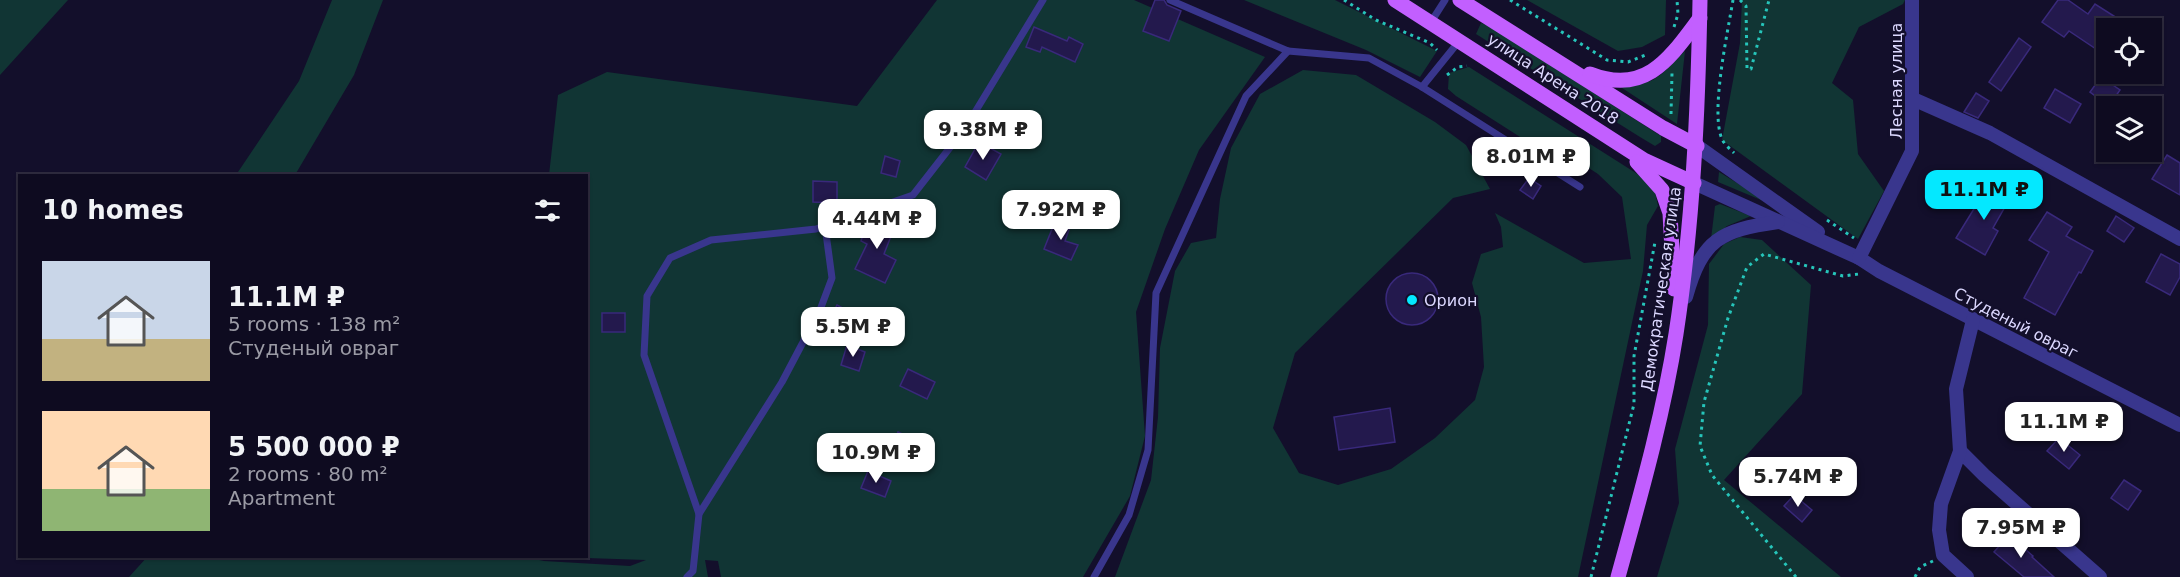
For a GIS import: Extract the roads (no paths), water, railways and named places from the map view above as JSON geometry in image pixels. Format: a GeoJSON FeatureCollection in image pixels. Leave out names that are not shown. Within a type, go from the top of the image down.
{"type":"FeatureCollection","features":[{"type":"Feature","properties":{"kind":"main road","name":"улица Арена 2018"},"geometry":{"type":"LineString","coordinates":[[1395,0],[1622,146],[1661,169],[1694,183]]}},
{"type":"Feature","properties":{"kind":"main road","name":"улица Арена 2018"},"geometry":{"type":"LineString","coordinates":[[1460,0],[1663,128],[1697,146]]}},
{"type":"Feature","properties":{"kind":"main road","name":"Демократическая улица"},"geometry":{"type":"LineString","coordinates":[[1618,577],[1650,464],[1676,334],[1697,146],[1700,0]]}},
{"type":"Feature","properties":{"kind":"main road"},"geometry":{"type":"LineString","coordinates":[[1559,62],[1607,81],[1632,79],[1655,72],[1668,61],[1700,18]]}},
{"type":"Feature","properties":{"kind":"main road"},"geometry":{"type":"LineString","coordinates":[[1622,146],[1662,190],[1670,213],[1676,334]]}},
{"type":"Feature","properties":{"kind":"street","name":"Лесная улица"},"geometry":{"type":"LineString","coordinates":[[1862,252],[1912,151],[1912,0]]}},
{"type":"Feature","properties":{"kind":"street"},"geometry":{"type":"LineString","coordinates":[[1913,99],[1990,133],[2180,239]]}},
{"type":"Feature","properties":{"kind":"street"},"geometry":{"type":"LineString","coordinates":[[1697,146],[1839,248]]}},
{"type":"Feature","properties":{"kind":"street"},"geometry":{"type":"LineString","coordinates":[[1694,183],[1839,248]]}},
{"type":"Feature","properties":{"kind":"street"},"geometry":{"type":"LineString","coordinates":[[1676,334],[1693,273],[1709,246],[1725,234],[1742,227],[1779,222]]}},
{"type":"Feature","properties":{"kind":"street","name":"Студеный овраг"},"geometry":{"type":"LineString","coordinates":[[1839,248],[1862,252],[1879,271],[2180,425]]}},
{"type":"Feature","properties":{"kind":"street"},"geometry":{"type":"LineString","coordinates":[[1967,577],[1943,555],[1939,530],[1941,504],[1960,451],[1956,389],[1973,320]]}},
{"type":"Feature","properties":{"kind":"street"},"geometry":{"type":"LineString","coordinates":[[1960,451],[2100,577]]}},
{"type":"Feature","properties":{"kind":"lane"},"geometry":{"type":"LineString","coordinates":[[687,577],[693,571],[699,514],[644,355],[648,296],[670,258],[711,240],[825,226],[913,195],[966,127],[1043,0]]}},
{"type":"Feature","properties":{"kind":"lane"},"geometry":{"type":"LineString","coordinates":[[1170,0],[1288,51],[1369,58],[1422,87],[1580,187]]}},
{"type":"Feature","properties":{"kind":"lane"},"geometry":{"type":"LineString","coordinates":[[1431,22],[1445,0]]}},
{"type":"Feature","properties":{"kind":"lane"},"geometry":{"type":"LineString","coordinates":[[1422,87],[1460,40]]}},
{"type":"Feature","properties":{"kind":"lane"},"geometry":{"type":"LineString","coordinates":[[1094,577],[1130,515],[1148,450],[1155,293],[1246,96],[1288,51]]}},
{"type":"Feature","properties":{"kind":"lane"},"geometry":{"type":"LineString","coordinates":[[699,514],[782,382],[820,310],[832,278],[825,226]]}},
{"type":"Feature","properties":{"kind":"place","name":"Орион"},"geometry":{"type":"Point","coordinates":[1412,300]}}]}
